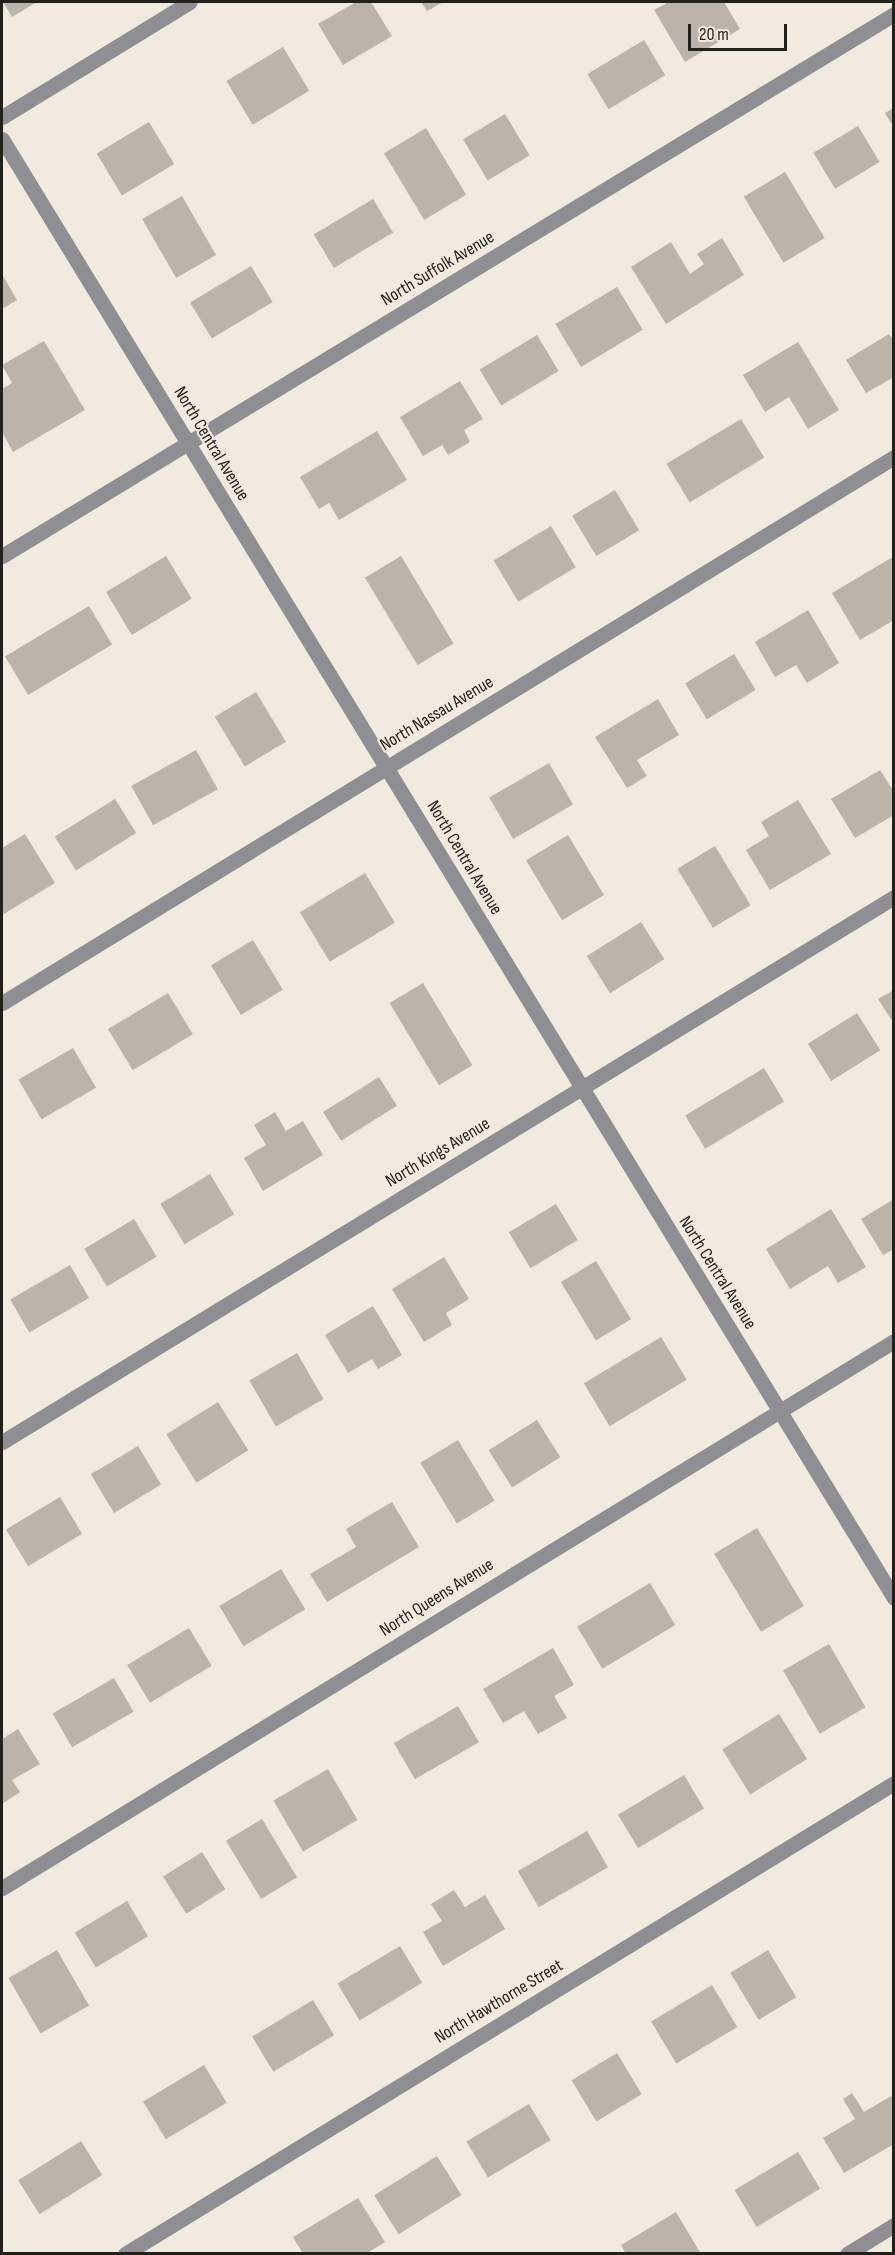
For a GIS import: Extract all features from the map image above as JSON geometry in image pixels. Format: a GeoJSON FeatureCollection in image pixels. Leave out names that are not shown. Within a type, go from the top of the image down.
{"type":"FeatureCollection","features":[{"type":"Feature","properties":{"kind":"street"},"geometry":{"type":"LineString","coordinates":[[2,117],[190,2]]}},
{"type":"Feature","properties":{"kind":"street","name":"North Suffolk Avenue"},"geometry":{"type":"LineString","coordinates":[[2,556],[894,14]]}},
{"type":"Feature","properties":{"kind":"street","name":"North Central Avenue"},"geometry":{"type":"LineString","coordinates":[[2,139],[894,1598]]}},
{"type":"Feature","properties":{"kind":"street","name":"North Nassau Avenue"},"geometry":{"type":"LineString","coordinates":[[2,1003],[894,457]]}},
{"type":"Feature","properties":{"kind":"street","name":"North Kings Avenue"},"geometry":{"type":"LineString","coordinates":[[2,1442],[894,897]]}},
{"type":"Feature","properties":{"kind":"street","name":"North Queens Avenue"},"geometry":{"type":"LineString","coordinates":[[2,1888],[894,1341]]}},
{"type":"Feature","properties":{"kind":"street","name":"North Hawthorne Street"},"geometry":{"type":"LineString","coordinates":[[125,2253],[894,1784]]}},
{"type":"Feature","properties":{"kind":"street"},"geometry":{"type":"LineString","coordinates":[[847,2253],[894,2225]]}},
{"type":"Feature","properties":{"kind":"building"},"geometry":{"type":"Polygon","coordinates":[[[3,2],[37,2],[12,17],[3,2]]]}},
{"type":"Feature","properties":{"kind":"building"},"geometry":{"type":"Polygon","coordinates":[[[356,2],[371,2],[392,36],[343,65],[318,24],[356,2]]]}},
{"type":"Feature","properties":{"kind":"building"},"geometry":{"type":"Polygon","coordinates":[[[421,2],[443,2],[427,11],[421,2]]]}},
{"type":"Feature","properties":{"kind":"building"},"geometry":{"type":"Polygon","coordinates":[[[669,2],[724,2],[740,29],[685,62],[654,10],[669,2]]]}},
{"type":"Feature","properties":{"kind":"building"},"geometry":{"type":"Polygon","coordinates":[[[644,40],[665,75],[609,109],[587,74],[644,40]]]}},
{"type":"Feature","properties":{"kind":"building"},"geometry":{"type":"Polygon","coordinates":[[[283,47],[309,91],[253,125],[226,81],[283,47]]]}},
{"type":"Feature","properties":{"kind":"building"},"geometry":{"type":"Polygon","coordinates":[[[894,108],[894,128],[885,113],[894,108]]]}},
{"type":"Feature","properties":{"kind":"building"},"geometry":{"type":"Polygon","coordinates":[[[505,114],[530,155],[488,180],[463,139],[505,114]]]}},
{"type":"Feature","properties":{"kind":"building"},"geometry":{"type":"Polygon","coordinates":[[[149,122],[174,164],[122,195],[97,153],[149,122]]]}},
{"type":"Feature","properties":{"kind":"building"},"geometry":{"type":"Polygon","coordinates":[[[858,126],[880,162],[835,189],[813,153],[858,126]]]}},
{"type":"Feature","properties":{"kind":"building"},"geometry":{"type":"Polygon","coordinates":[[[426,128],[466,195],[424,220],[384,153],[426,128]]]}},
{"type":"Feature","properties":{"kind":"building"},"geometry":{"type":"Polygon","coordinates":[[[785,172],[825,238],[784,263],[744,197],[785,172]]]}},
{"type":"Feature","properties":{"kind":"building"},"geometry":{"type":"Polygon","coordinates":[[[182,196],[216,255],[176,278],[142,219],[182,196]]]}},
{"type":"Feature","properties":{"kind":"building"},"geometry":{"type":"Polygon","coordinates":[[[373,199],[393,232],[334,268],[314,235],[373,199]]]}},
{"type":"Feature","properties":{"kind":"building"},"geometry":{"type":"Polygon","coordinates":[[[722,238],[744,275],[666,324],[631,267],[671,242],[690,274],[704,264],[697,254],[722,238]]]}},
{"type":"Feature","properties":{"kind":"building"},"geometry":{"type":"Polygon","coordinates":[[[251,266],[273,302],[212,339],[190,303],[251,266]]]}},
{"type":"Feature","properties":{"kind":"building"},"geometry":{"type":"Polygon","coordinates":[[[2,274],[17,300],[2,309],[2,274]]]}},
{"type":"Feature","properties":{"kind":"building"},"geometry":{"type":"Polygon","coordinates":[[[617,287],[643,330],[581,367],[555,324],[617,287]]]}},
{"type":"Feature","properties":{"kind":"building"},"geometry":{"type":"Polygon","coordinates":[[[889,334],[894,341],[894,377],[866,393],[846,360],[889,334]]]}},
{"type":"Feature","properties":{"kind":"building"},"geometry":{"type":"Polygon","coordinates":[[[537,335],[559,371],[501,406],[480,370],[537,335]]]}},
{"type":"Feature","properties":{"kind":"building"},"geometry":{"type":"Polygon","coordinates":[[[44,341],[85,410],[13,452],[2,432],[2,389],[12,383],[2,365],[44,341]]]}},
{"type":"Feature","properties":{"kind":"building"},"geometry":{"type":"Polygon","coordinates":[[[798,342],[839,410],[808,429],[789,397],[765,412],[743,375],[798,342]]]}},
{"type":"Feature","properties":{"kind":"building"},"geometry":{"type":"Polygon","coordinates":[[[460,381],[483,419],[464,430],[470,442],[448,455],[442,445],[423,456],[400,417],[460,381]]]}},
{"type":"Feature","properties":{"kind":"building"},"geometry":{"type":"Polygon","coordinates":[[[741,419],[764,458],[690,502],[666,464],[741,419]]]}},
{"type":"Feature","properties":{"kind":"building"},"geometry":{"type":"Polygon","coordinates":[[[377,431],[407,480],[339,520],[329,503],[319,509],[300,477],[377,431]]]}},
{"type":"Feature","properties":{"kind":"building"},"geometry":{"type":"Polygon","coordinates":[[[615,490],[639,530],[596,556],[572,516],[615,490]]]}},
{"type":"Feature","properties":{"kind":"building"},"geometry":{"type":"Polygon","coordinates":[[[551,526],[576,567],[518,602],[494,561],[551,526]]]}},
{"type":"Feature","properties":{"kind":"building"},"geometry":{"type":"Polygon","coordinates":[[[166,556],[192,599],[132,635],[106,592],[166,556]]]}},
{"type":"Feature","properties":{"kind":"building"},"geometry":{"type":"Polygon","coordinates":[[[401,556],[454,643],[418,665],[365,578],[401,556]]]}},
{"type":"Feature","properties":{"kind":"building"},"geometry":{"type":"Polygon","coordinates":[[[891,558],[894,561],[894,620],[860,640],[832,593],[891,558]]]}},
{"type":"Feature","properties":{"kind":"building"},"geometry":{"type":"Polygon","coordinates":[[[89,606],[112,645],[28,695],[5,656],[89,606]]]}},
{"type":"Feature","properties":{"kind":"building"},"geometry":{"type":"Polygon","coordinates":[[[808,610],[839,663],[807,683],[796,665],[775,677],[755,642],[808,610]]]}},
{"type":"Feature","properties":{"kind":"building"},"geometry":{"type":"Polygon","coordinates":[[[734,654],[756,690],[707,719],[685,683],[734,654]]]}},
{"type":"Feature","properties":{"kind":"building"},"geometry":{"type":"Polygon","coordinates":[[[256,692],[286,742],[245,766],[215,717],[256,692]]]}},
{"type":"Feature","properties":{"kind":"building"},"geometry":{"type":"Polygon","coordinates":[[[658,699],[679,735],[637,760],[647,776],[627,788],[595,737],[658,699]]]}},
{"type":"Feature","properties":{"kind":"building"},"geometry":{"type":"Polygon","coordinates":[[[196,750],[218,789],[153,825],[131,786],[196,750]]]}},
{"type":"Feature","properties":{"kind":"building"},"geometry":{"type":"Polygon","coordinates":[[[549,763],[573,805],[513,839],[489,798],[549,763]]]}},
{"type":"Feature","properties":{"kind":"building"},"geometry":{"type":"Polygon","coordinates":[[[880,770],[894,792],[894,815],[855,838],[831,799],[880,770]]]}},
{"type":"Feature","properties":{"kind":"building"},"geometry":{"type":"Polygon","coordinates":[[[115,799],[136,833],[76,871],[55,837],[115,799]]]}},
{"type":"Feature","properties":{"kind":"building"},"geometry":{"type":"Polygon","coordinates":[[[798,800],[831,854],[770,890],[746,850],[769,836],[761,822],[798,800]]]}},
{"type":"Feature","properties":{"kind":"building"},"geometry":{"type":"Polygon","coordinates":[[[25,834],[55,883],[2,915],[2,848],[25,834]]]}},
{"type":"Feature","properties":{"kind":"building"},"geometry":{"type":"Polygon","coordinates":[[[568,835],[604,895],[562,920],[526,860],[568,835]]]}},
{"type":"Feature","properties":{"kind":"building"},"geometry":{"type":"Polygon","coordinates":[[[715,846],[751,905],[713,928],[677,869],[715,846]]]}},
{"type":"Feature","properties":{"kind":"building"},"geometry":{"type":"Polygon","coordinates":[[[365,873],[395,923],[330,962],[300,912],[365,873]]]}},
{"type":"Feature","properties":{"kind":"building"},"geometry":{"type":"Polygon","coordinates":[[[641,922],[664,959],[610,993],[587,956],[641,922]]]}},
{"type":"Feature","properties":{"kind":"building"},"geometry":{"type":"Polygon","coordinates":[[[253,940],[283,990],[241,1015],[211,965],[253,940]]]}},
{"type":"Feature","properties":{"kind":"building"},"geometry":{"type":"Polygon","coordinates":[[[423,983],[472,1065],[439,1085],[390,1003],[423,983]]]}},
{"type":"Feature","properties":{"kind":"building"},"geometry":{"type":"Polygon","coordinates":[[[894,990],[894,1024],[878,999],[894,990]]]}},
{"type":"Feature","properties":{"kind":"building"},"geometry":{"type":"Polygon","coordinates":[[[168,993],[193,1034],[133,1070],[108,1029],[168,993]]]}},
{"type":"Feature","properties":{"kind":"building"},"geometry":{"type":"Polygon","coordinates":[[[857,1013],[880,1050],[831,1081],[808,1044],[857,1013]]]}},
{"type":"Feature","properties":{"kind":"building"},"geometry":{"type":"Polygon","coordinates":[[[73,1048],[96,1088],[41,1119],[18,1080],[73,1048]]]}},
{"type":"Feature","properties":{"kind":"building"},"geometry":{"type":"Polygon","coordinates":[[[764,1068],[784,1101],[705,1149],[685,1115],[764,1068]]]}},
{"type":"Feature","properties":{"kind":"building"},"geometry":{"type":"Polygon","coordinates":[[[379,1077],[397,1106],[341,1141],[323,1112],[379,1077]]]}},
{"type":"Feature","properties":{"kind":"building"},"geometry":{"type":"Polygon","coordinates":[[[275,1112],[286,1131],[303,1121],[323,1155],[263,1191],[244,1158],[266,1145],[254,1125],[275,1112]]]}},
{"type":"Feature","properties":{"kind":"building"},"geometry":{"type":"Polygon","coordinates":[[[210,1174],[234,1214],[184,1244],[160,1204],[210,1174]]]}},
{"type":"Feature","properties":{"kind":"building"},"geometry":{"type":"Polygon","coordinates":[[[894,1199],[894,1249],[883,1255],[861,1219],[894,1199]]]}},
{"type":"Feature","properties":{"kind":"building"},"geometry":{"type":"Polygon","coordinates":[[[556,1204],[578,1240],[530,1268],[509,1232],[556,1204]]]}},
{"type":"Feature","properties":{"kind":"building"},"geometry":{"type":"Polygon","coordinates":[[[831,1209],[866,1267],[838,1283],[828,1266],[790,1289],[766,1249],[831,1209]]]}},
{"type":"Feature","properties":{"kind":"building"},"geometry":{"type":"Polygon","coordinates":[[[134,1219],[157,1257],[107,1287],[84,1249],[134,1219]]]}},
{"type":"Feature","properties":{"kind":"building"},"geometry":{"type":"Polygon","coordinates":[[[444,1257],[469,1299],[446,1313],[452,1325],[424,1342],[392,1289],[444,1257]]]}},
{"type":"Feature","properties":{"kind":"building"},"geometry":{"type":"Polygon","coordinates":[[[596,1261],[631,1319],[596,1340],[561,1282],[596,1261]]]}},
{"type":"Feature","properties":{"kind":"building"},"geometry":{"type":"Polygon","coordinates":[[[70,1265],[89,1298],[29,1332],[10,1300],[70,1265]]]}},
{"type":"Feature","properties":{"kind":"building"},"geometry":{"type":"Polygon","coordinates":[[[373,1306],[402,1355],[378,1369],[372,1359],[348,1373],[325,1335],[373,1306]]]}},
{"type":"Feature","properties":{"kind":"building"},"geometry":{"type":"Polygon","coordinates":[[[661,1337],[687,1380],[610,1426],[584,1383],[661,1337]]]}},
{"type":"Feature","properties":{"kind":"building"},"geometry":{"type":"Polygon","coordinates":[[[297,1353],[324,1399],[276,1426],[249,1380],[297,1353]]]}},
{"type":"Feature","properties":{"kind":"building"},"geometry":{"type":"Polygon","coordinates":[[[218,1402],[248,1450],[196,1483],[166,1434],[218,1402]]]}},
{"type":"Feature","properties":{"kind":"building"},"geometry":{"type":"Polygon","coordinates":[[[537,1420],[560,1457],[512,1488],[489,1450],[537,1420]]]}},
{"type":"Feature","properties":{"kind":"building"},"geometry":{"type":"Polygon","coordinates":[[[458,1440],[495,1501],[457,1524],[420,1463],[458,1440]]]}},
{"type":"Feature","properties":{"kind":"building"},"geometry":{"type":"Polygon","coordinates":[[[138,1446],[161,1485],[114,1513],[91,1474],[138,1446]]]}},
{"type":"Feature","properties":{"kind":"building"},"geometry":{"type":"Polygon","coordinates":[[[60,1497],[82,1534],[28,1566],[6,1529],[60,1497]]]}},
{"type":"Feature","properties":{"kind":"building"},"geometry":{"type":"Polygon","coordinates":[[[392,1502],[419,1547],[327,1602],[310,1574],[356,1547],[346,1529],[392,1502]]]}},
{"type":"Feature","properties":{"kind":"building"},"geometry":{"type":"Polygon","coordinates":[[[757,1528],[804,1606],[761,1632],[714,1554],[757,1528]]]}},
{"type":"Feature","properties":{"kind":"building"},"geometry":{"type":"Polygon","coordinates":[[[281,1569],[305,1609],[243,1646],[219,1606],[281,1569]]]}},
{"type":"Feature","properties":{"kind":"building"},"geometry":{"type":"Polygon","coordinates":[[[650,1583],[675,1625],[602,1669],[577,1627],[650,1583]]]}},
{"type":"Feature","properties":{"kind":"building"},"geometry":{"type":"Polygon","coordinates":[[[189,1628],[212,1666],[150,1703],[127,1665],[189,1628]]]}},
{"type":"Feature","properties":{"kind":"building"},"geometry":{"type":"Polygon","coordinates":[[[829,1644],[866,1707],[820,1734],[783,1670],[829,1644]]]}},
{"type":"Feature","properties":{"kind":"building"},"geometry":{"type":"Polygon","coordinates":[[[553,1648],[574,1685],[554,1696],[567,1718],[538,1734],[524,1711],[503,1723],[483,1689],[553,1648]]]}},
{"type":"Feature","properties":{"kind":"building"},"geometry":{"type":"Polygon","coordinates":[[[114,1678],[134,1712],[72,1747],[53,1714],[114,1678]]]}},
{"type":"Feature","properties":{"kind":"building"},"geometry":{"type":"Polygon","coordinates":[[[458,1706],[479,1742],[415,1779],[394,1743],[458,1706]]]}},
{"type":"Feature","properties":{"kind":"building"},"geometry":{"type":"Polygon","coordinates":[[[779,1714],[807,1759],[750,1794],[722,1750],[779,1714]]]}},
{"type":"Feature","properties":{"kind":"building"},"geometry":{"type":"Polygon","coordinates":[[[18,1729],[40,1764],[12,1780],[20,1792],[2,1804],[2,1739],[18,1729]]]}},
{"type":"Feature","properties":{"kind":"building"},"geometry":{"type":"Polygon","coordinates":[[[328,1769],[358,1820],[303,1852],[273,1800],[328,1769]]]}},
{"type":"Feature","properties":{"kind":"building"},"geometry":{"type":"Polygon","coordinates":[[[684,1775],[704,1808],[638,1848],[618,1815],[684,1775]]]}},
{"type":"Feature","properties":{"kind":"building"},"geometry":{"type":"Polygon","coordinates":[[[262,1819],[297,1877],[261,1899],[226,1841],[262,1819]]]}},
{"type":"Feature","properties":{"kind":"building"},"geometry":{"type":"Polygon","coordinates":[[[587,1831],[608,1867],[539,1907],[518,1871],[587,1831]]]}},
{"type":"Feature","properties":{"kind":"building"},"geometry":{"type":"Polygon","coordinates":[[[202,1852],[225,1889],[186,1914],[163,1876],[202,1852]]]}},
{"type":"Feature","properties":{"kind":"building"},"geometry":{"type":"Polygon","coordinates":[[[454,1890],[465,1907],[485,1895],[505,1929],[443,1966],[423,1932],[442,1921],[431,1904],[454,1890]]]}},
{"type":"Feature","properties":{"kind":"building"},"geometry":{"type":"Polygon","coordinates":[[[127,1901],[148,1936],[96,1968],[75,1932],[127,1901]]]}},
{"type":"Feature","properties":{"kind":"building"},"geometry":{"type":"Polygon","coordinates":[[[400,1946],[422,1983],[360,2020],[337,1984],[400,1946]]]}},
{"type":"Feature","properties":{"kind":"building"},"geometry":{"type":"Polygon","coordinates":[[[57,1950],[89,2005],[41,2033],[9,1978],[57,1950]]]}},
{"type":"Feature","properties":{"kind":"building"},"geometry":{"type":"Polygon","coordinates":[[[768,1950],[796,1997],[759,2020],[730,1973],[768,1950]]]}},
{"type":"Feature","properties":{"kind":"building"},"geometry":{"type":"Polygon","coordinates":[[[712,1985],[737,2027],[676,2064],[651,2022],[712,1985]]]}},
{"type":"Feature","properties":{"kind":"building"},"geometry":{"type":"Polygon","coordinates":[[[313,2000],[334,2035],[273,2072],[252,2037],[313,2000]]]}},
{"type":"Feature","properties":{"kind":"building"},"geometry":{"type":"Polygon","coordinates":[[[617,2053],[642,2094],[596,2121],[572,2080],[617,2053]]]}},
{"type":"Feature","properties":{"kind":"building"},"geometry":{"type":"Polygon","coordinates":[[[204,2065],[227,2103],[166,2139],[143,2102],[204,2065]]]}},
{"type":"Feature","properties":{"kind":"building"},"geometry":{"type":"Polygon","coordinates":[[[852,2093],[864,2112],[891,2096],[894,2100],[894,2144],[844,2173],[823,2138],[855,2119],[843,2099],[852,2093]]]}},
{"type":"Feature","properties":{"kind":"building"},"geometry":{"type":"Polygon","coordinates":[[[529,2104],[551,2140],[488,2178],[466,2142],[529,2104]]]}},
{"type":"Feature","properties":{"kind":"building"},"geometry":{"type":"Polygon","coordinates":[[[81,2141],[102,2175],[39,2214],[18,2180],[81,2141]]]}},
{"type":"Feature","properties":{"kind":"building"},"geometry":{"type":"Polygon","coordinates":[[[798,2152],[820,2189],[757,2227],[735,2190],[798,2152]]]}},
{"type":"Feature","properties":{"kind":"building"},"geometry":{"type":"Polygon","coordinates":[[[437,2156],[461,2195],[399,2234],[374,2195],[437,2156]]]}},
{"type":"Feature","properties":{"kind":"building"},"geometry":{"type":"Polygon","coordinates":[[[358,2198],[385,2242],[366,2254],[303,2254],[293,2237],[358,2198]]]}},
{"type":"Feature","properties":{"kind":"building"},"geometry":{"type":"Polygon","coordinates":[[[676,2212],[701,2254],[626,2254],[621,2245],[676,2212]]]}}]}
